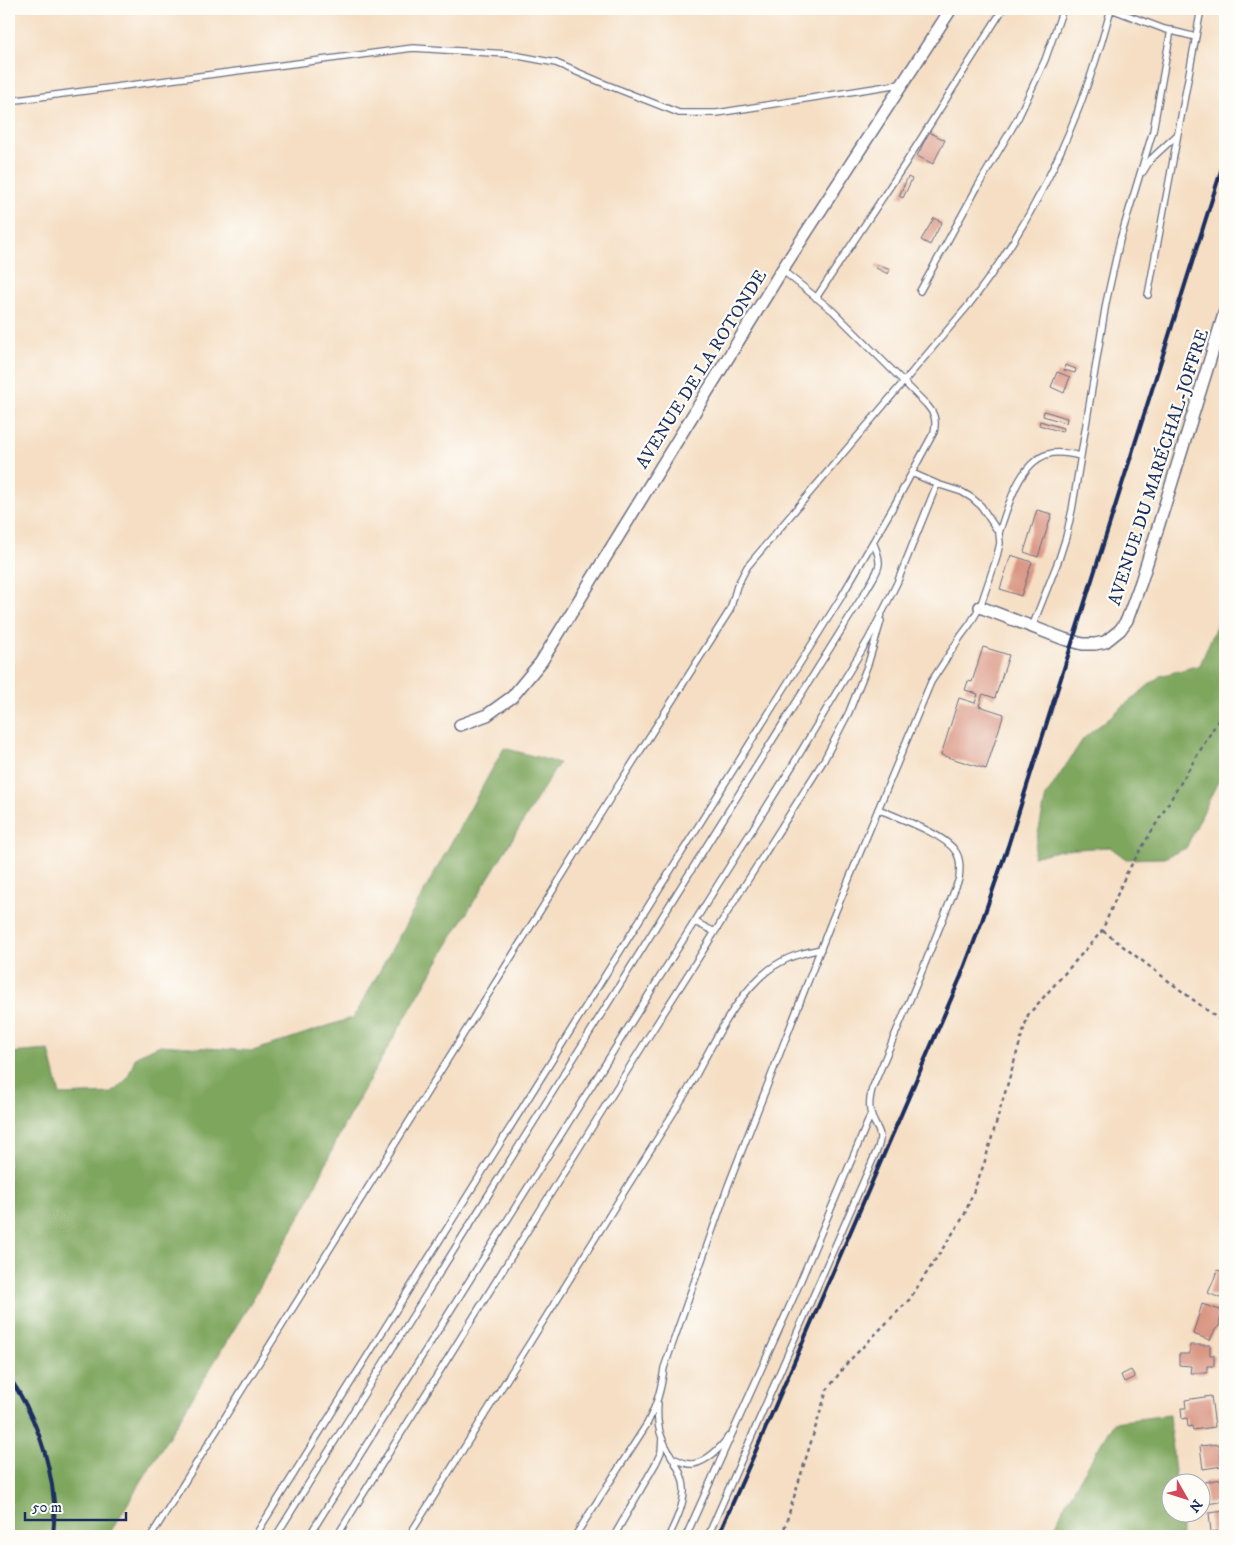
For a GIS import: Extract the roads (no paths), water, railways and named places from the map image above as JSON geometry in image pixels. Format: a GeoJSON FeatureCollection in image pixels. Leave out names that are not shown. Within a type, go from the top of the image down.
{"type":"FeatureCollection","features":[{"type":"Feature","properties":{"kind":"street","name":"AVENUE DE LA ROTONDE"},"geometry":{"type":"LineString","coordinates":[[460,725],[487,715],[512,697],[541,662],[782,270],[951,9]]}},
{"type":"Feature","properties":{"kind":"street","name":"AVENUE DU MARÉCHAL-JOFFRE"},"geometry":{"type":"LineString","coordinates":[[980,607],[1083,644],[1105,642],[1120,630],[1127,620],[1141,582],[1225,311]]}},
{"type":"Feature","properties":{"kind":"lane"},"geometry":{"type":"LineString","coordinates":[[816,298],[1003,9]]}},
{"type":"Feature","properties":{"kind":"lane"},"geometry":{"type":"LineString","coordinates":[[920,291],[1018,118],[1045,60],[1063,9]]}},
{"type":"Feature","properties":{"kind":"lane"},"geometry":{"type":"LineString","coordinates":[[152,1536],[730,610],[737,586],[747,567],[936,346],[989,280],[1026,222],[1073,124],[1094,67],[1111,9],[1196,37]]}},
{"type":"Feature","properties":{"kind":"lane"},"geometry":{"type":"LineString","coordinates":[[1148,295],[1201,9]]}},
{"type":"Feature","properties":{"kind":"lane"},"geometry":{"type":"LineString","coordinates":[[1032,627],[1066,537],[1106,303],[1120,240],[1158,110],[1170,30]]}},
{"type":"Feature","properties":{"kind":"lane"},"geometry":{"type":"LineString","coordinates":[[9,101],[413,48],[508,54],[556,63],[679,113],[717,113],[902,84]]}},
{"type":"Feature","properties":{"kind":"lane"},"geometry":{"type":"LineString","coordinates":[[1138,181],[1151,159],[1177,134]]}},
{"type":"Feature","properties":{"kind":"lane"},"geometry":{"type":"LineString","coordinates":[[255,1536],[840,599],[934,432],[936,419],[931,410],[833,311],[782,270]]}},
{"type":"Feature","properties":{"kind":"lane"},"geometry":{"type":"LineString","coordinates":[[614,1536],[661,1452],[662,1438],[657,1413],[664,1368],[728,1186],[821,949],[931,682],[980,607],[996,560],[1000,543],[999,533],[1011,498],[1025,471],[1033,462],[1051,454],[1060,453],[1080,456]]}},
{"type":"Feature","properties":{"kind":"lane"},"geometry":{"type":"LineString","coordinates":[[912,473],[962,492],[972,498],[981,506],[999,533]]}},
{"type":"Feature","properties":{"kind":"lane"},"geometry":{"type":"LineString","coordinates":[[310,1536],[791,768],[868,640],[897,583],[937,484]]}},
{"type":"Feature","properties":{"kind":"lane"},"geometry":{"type":"LineString","coordinates":[[276,1536],[867,589],[880,565],[873,542]]}},
{"type":"Feature","properties":{"kind":"lane"},"geometry":{"type":"LineString","coordinates":[[337,1536],[828,752],[849,712],[868,664],[884,610]]}},
{"type":"Feature","properties":{"kind":"lane"},"geometry":{"type":"LineString","coordinates":[[708,1536],[878,1148],[880,1131],[871,1114],[870,1100],[874,1080],[922,971],[959,879],[960,868],[956,853],[949,844],[936,835],[878,809]]}},
{"type":"Feature","properties":{"kind":"lane"},"geometry":{"type":"LineString","coordinates":[[695,922],[715,932]]}},
{"type":"Feature","properties":{"kind":"lane"},"geometry":{"type":"LineString","coordinates":[[410,1536],[684,1096],[745,992],[765,972],[779,962],[821,949]]}},
{"type":"Feature","properties":{"kind":"lane"},"geometry":{"type":"LineString","coordinates":[[686,1536],[795,1294],[871,1114]]}},
{"type":"Feature","properties":{"kind":"lane"},"geometry":{"type":"LineString","coordinates":[[575,1536],[647,1424],[658,1399]]}},
{"type":"Feature","properties":{"kind":"lane"},"geometry":{"type":"LineString","coordinates":[[673,1458],[683,1463],[692,1464],[701,1461],[724,1442],[738,1423]]}},
{"type":"Feature","properties":{"kind":"lane"},"geometry":{"type":"LineString","coordinates":[[662,1438],[679,1469],[684,1492],[669,1536]]}},
{"type":"Feature","properties":{"kind":"railway"},"geometry":{"type":"LineString","coordinates":[[718,1536],[961,976],[982,921],[1008,846],[1225,158]]}},
{"type":"Feature","properties":{"kind":"railway"},"geometry":{"type":"LineString","coordinates":[[9,1377],[26,1405],[45,1452],[54,1502],[53,1536]]}}]}
